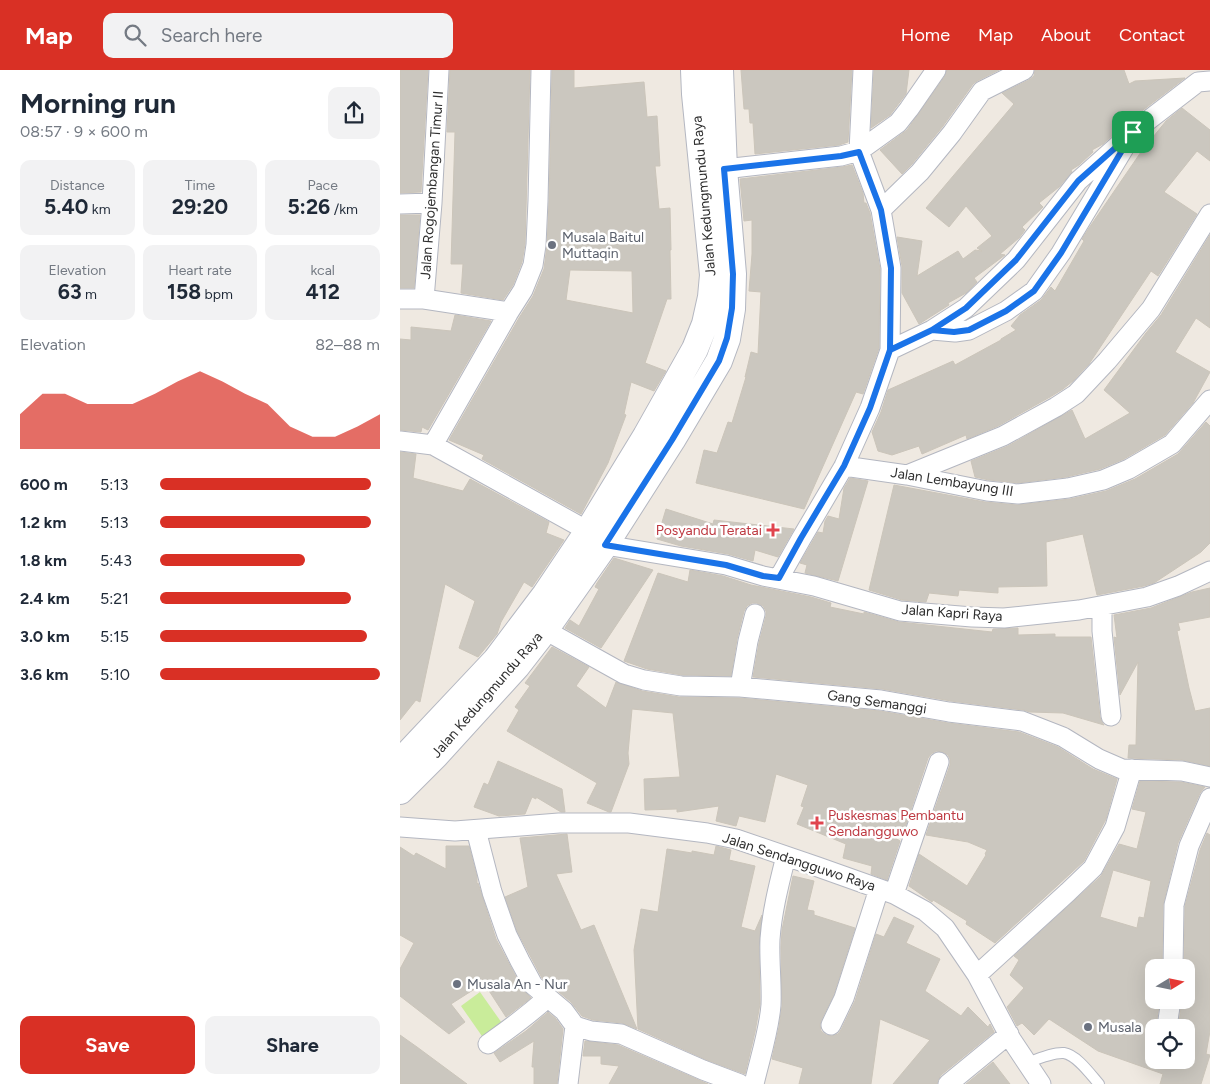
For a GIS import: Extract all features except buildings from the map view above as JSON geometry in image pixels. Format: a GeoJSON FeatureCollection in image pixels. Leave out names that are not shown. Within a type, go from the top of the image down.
{"type":"FeatureCollection","features":[{"type":"Feature","properties":{"kind":"main road","name":"Jalan Kedungmundu Raya"},"geometry":{"type":"LineString","coordinates":[[400,791],[436,755],[517,666],[545,630],[596,538],[646,436],[696,349],[705,324],[711,297],[713,275],[694,70]]}},
{"type":"Feature","properties":{"kind":"main road","name":"Jalan Kedungmundu Raya"},"geometry":{"type":"LineString","coordinates":[[404,752],[496,660],[545,595],[596,538],[672,440],[719,361],[727,338],[732,308],[733,274],[724,169],[720,70]]}},
{"type":"Feature","properties":{"kind":"street","name":"Jalan Rogojembangan Timur II"},"geometry":{"type":"LineString","coordinates":[[424,299],[432,203],[439,70]]}},
{"type":"Feature","properties":{"kind":"street"},"geometry":{"type":"LineString","coordinates":[[400,441],[433,445],[523,290],[533,265],[536,245],[541,70]]}},
{"type":"Feature","properties":{"kind":"street"},"geometry":{"type":"LineString","coordinates":[[779,578],[844,466],[870,408],[890,350],[891,268],[881,210],[859,152],[863,70]]}},
{"type":"Feature","properties":{"kind":"street"},"geometry":{"type":"LineString","coordinates":[[724,169],[841,156],[859,152],[898,123],[910,109],[936,70]]}},
{"type":"Feature","properties":{"kind":"street"},"geometry":{"type":"LineString","coordinates":[[881,210],[920,172],[952,133],[982,91],[1024,70]]}},
{"type":"Feature","properties":{"kind":"street"},"geometry":{"type":"LineString","coordinates":[[890,350],[932,330],[966,308],[1016,260],[1078,181],[1133,132],[1198,82],[1210,81]]}},
{"type":"Feature","properties":{"kind":"street"},"geometry":{"type":"LineString","coordinates":[[932,330],[954,332],[969,330],[1006,311],[1034,291],[1061,253],[1133,132]]}},
{"type":"Feature","properties":{"kind":"street"},"geometry":{"type":"LineString","coordinates":[[1078,181],[1096,195]]}},
{"type":"Feature","properties":{"kind":"street"},"geometry":{"type":"LineString","coordinates":[[400,204],[432,203]]}},
{"type":"Feature","properties":{"kind":"street"},"geometry":{"type":"LineString","coordinates":[[907,475],[1003,436],[1076,394],[1151,309],[1210,214]]}},
{"type":"Feature","properties":{"kind":"street"},"geometry":{"type":"LineString","coordinates":[[400,299],[424,299],[509,312]]}},
{"type":"Feature","properties":{"kind":"street","name":"Jalan Lembayung III"},"geometry":{"type":"LineString","coordinates":[[844,466],[907,475],[988,491],[1018,494],[1068,488],[1103,480],[1129,470],[1172,444],[1210,400]]}},
{"type":"Feature","properties":{"kind":"street","name":"Jalan Kapri Raya"},"geometry":{"type":"LineString","coordinates":[[433,445],[596,538],[726,565],[763,576],[814,586],[900,611],[1004,618],[1079,610],[1147,597],[1178,586],[1210,571]]}},
{"type":"Feature","properties":{"kind":"street"},"geometry":{"type":"LineString","coordinates":[[1102,606],[1102,631],[1111,716]]}},
{"type":"Feature","properties":{"kind":"street"},"geometry":{"type":"LineString","coordinates":[[740,687],[754,614]]}},
{"type":"Feature","properties":{"kind":"street","name":"Gang Semanggi"},"geometry":{"type":"LineString","coordinates":[[545,630],[624,674],[644,680],[681,686],[740,687],[882,700],[949,712],[1022,721],[1063,736],[1099,759],[1122,769],[1182,771],[1210,777]]}},
{"type":"Feature","properties":{"kind":"street"},"geometry":{"type":"LineString","coordinates":[[831,1025],[844,998],[939,762]]}},
{"type":"Feature","properties":{"kind":"street"},"geometry":{"type":"LineString","coordinates":[[977,975],[1093,868],[1115,827],[1132,769]]}},
{"type":"Feature","properties":{"kind":"street"},"geometry":{"type":"LineString","coordinates":[[1173,959],[1174,905],[1189,846],[1204,829],[1210,798]]}},
{"type":"Feature","properties":{"kind":"street","name":"Jalan Sendangguwo Raya"},"geometry":{"type":"LineString","coordinates":[[400,827],[455,831],[559,823],[629,823],[707,833],[786,856],[886,892],[925,911],[945,928],[977,975],[1009,1034],[1042,1084]]}},
{"type":"Feature","properties":{"kind":"street"},"geometry":{"type":"LineString","coordinates":[[476,830],[492,892],[507,935],[533,985],[564,1011],[575,1026],[591,1031],[621,1034],[740,1084]]}},
{"type":"Feature","properties":{"kind":"street"},"geometry":{"type":"LineString","coordinates":[[754,1084],[771,1006],[770,939],[774,902],[786,856]]}},
{"type":"Feature","properties":{"kind":"street"},"geometry":{"type":"LineString","coordinates":[[488,1044],[516,1025],[548,997]]}},
{"type":"Feature","properties":{"kind":"street"},"geometry":{"type":"LineString","coordinates":[[568,1084],[575,1026]]}},
{"type":"Feature","properties":{"kind":"street"},"geometry":{"type":"LineString","coordinates":[[948,1084],[1009,1034]]}},
{"type":"Feature","properties":{"kind":"lane"},"geometry":{"type":"LineString","coordinates":[[1027,1063],[1065,1053],[1078,1060],[1099,1084]]}},
{"type":"Feature","properties":{"kind":"green space"},"geometry":{"type":"Polygon","coordinates":[[[480,992],[504,1026],[484,1039],[461,1006],[480,992]]]}},
{"type":"Feature","properties":{"kind":"place","name":"Musala Baitul Muttaqin"},"geometry":{"type":"Point","coordinates":[552,245]}},
{"type":"Feature","properties":{"kind":"place","name":"Posyandu Teratai"},"geometry":{"type":"Point","coordinates":[773,530]}},
{"type":"Feature","properties":{"kind":"place","name":"Puskesmas Pembantu Sendangguwo"},"geometry":{"type":"Point","coordinates":[817,823]}},
{"type":"Feature","properties":{"kind":"place","name":"Musala An - Nur"},"geometry":{"type":"Point","coordinates":[457,984]}},
{"type":"Feature","properties":{"kind":"place","name":"Musala"},"geometry":{"type":"Point","coordinates":[1088,1027]}},
{"type":"Feature","properties":{"kind":"route"},"geometry":{"type":"LineString","coordinates":[[1133,132],[1061,253],[1034,291],[1006,311],[969,330],[954,332],[932,330],[890,350],[891,268],[881,210],[859,152],[841,156],[724,169],[733,274],[732,308],[727,338],[719,361],[672,440],[605,545],[726,565],[763,576],[779,578],[844,466],[870,408],[890,350],[932,330],[966,308],[1016,260],[1078,181],[1133,132]]}}]}
